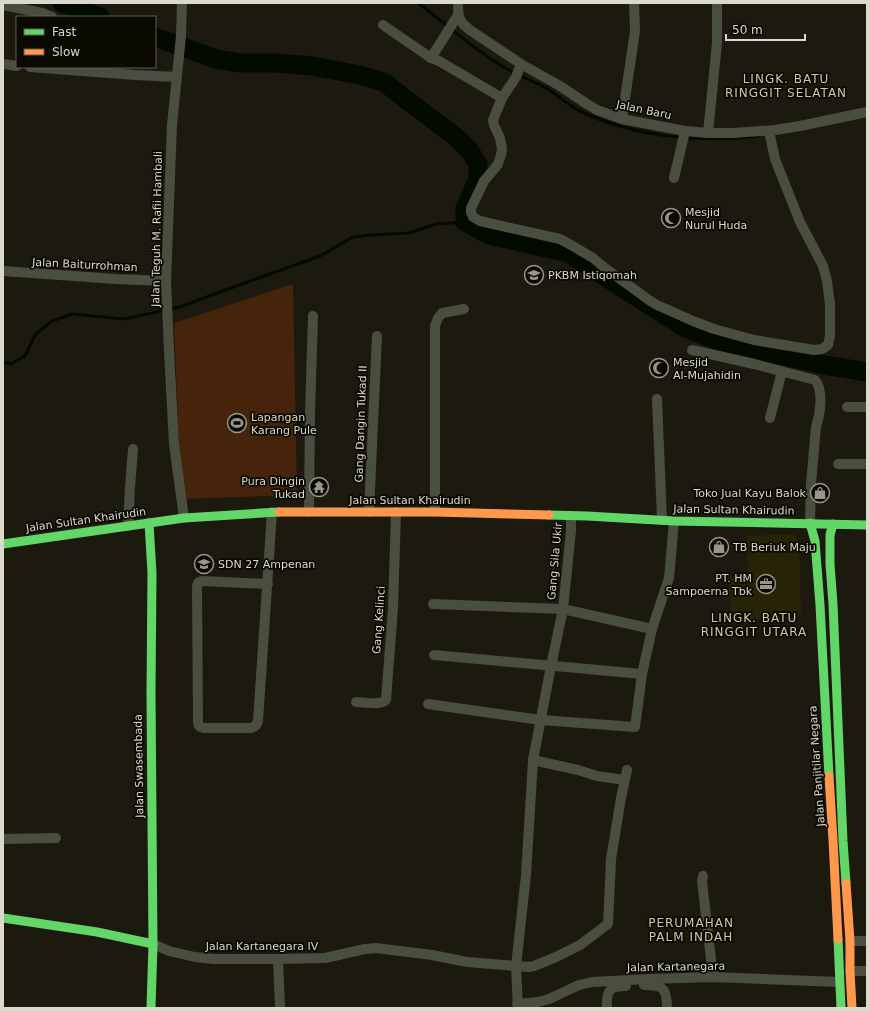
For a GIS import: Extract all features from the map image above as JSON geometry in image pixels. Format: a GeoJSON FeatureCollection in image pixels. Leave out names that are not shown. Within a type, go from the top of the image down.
{"type":"FeatureCollection","features":[{"type":"Feature","properties":{"kind":"main road","name":"Jalan Sultan Khairudin"},"geometry":{"type":"LineString","coordinates":[[3,544],[184,518],[272,512],[435,512],[674,521],[867,525]]}},
{"type":"Feature","properties":{"kind":"main road","name":"Jalan Swasembada"},"geometry":{"type":"LineString","coordinates":[[149,523],[152,573],[151,694],[153,944],[151,1008]]}},
{"type":"Feature","properties":{"kind":"main road","name":"Jalan Panjitilar Negara"},"geometry":{"type":"LineString","coordinates":[[815,524],[813,533],[820,605],[833,840],[840,1008]]}},
{"type":"Feature","properties":{"kind":"main road"},"geometry":{"type":"LineString","coordinates":[[833,524],[830,536],[830,558],[850,941],[852,1008]]}},
{"type":"Feature","properties":{"kind":"main road"},"geometry":{"type":"LineString","coordinates":[[3,918],[97,932],[153,944]]}},
{"type":"Feature","properties":{"kind":"street","name":"Jalan Teguh M. Rafii Hambali"},"geometry":{"type":"LineString","coordinates":[[182,3],[178,73],[172,125],[166,281],[174,444],[184,518]]}},
{"type":"Feature","properties":{"kind":"street"},"geometry":{"type":"LineString","coordinates":[[431,58],[457,17],[458,3]]}},
{"type":"Feature","properties":{"kind":"street"},"geometry":{"type":"LineString","coordinates":[[622,118],[635,31],[634,3]]}},
{"type":"Feature","properties":{"kind":"street"},"geometry":{"type":"LineString","coordinates":[[708,133],[717,43],[717,3]]}},
{"type":"Feature","properties":{"kind":"street"},"geometry":{"type":"LineString","coordinates":[[3,5],[50,16]]}},
{"type":"Feature","properties":{"kind":"street","name":"Jalan Baru"},"geometry":{"type":"LineString","coordinates":[[457,17],[463,25],[521,64],[560,86],[597,110],[684,135],[708,133],[769,134],[867,112]]}},
{"type":"Feature","properties":{"kind":"street"},"geometry":{"type":"LineString","coordinates":[[383,26],[431,58],[502,98]]}},
{"type":"Feature","properties":{"kind":"street"},"geometry":{"type":"LineString","coordinates":[[3,64],[16,66]]}},
{"type":"Feature","properties":{"kind":"street"},"geometry":{"type":"LineString","coordinates":[[521,64],[516,77],[502,98],[493,120],[502,144],[501,155],[498,164],[484,181],[475,199],[471,210],[475,218],[480,221],[560,239],[571,244],[593,258],[649,300],[693,321],[714,329],[754,340],[822,350],[830,342],[830,304],[827,281],[823,266],[800,222],[775,159],[769,134]]}},
{"type":"Feature","properties":{"kind":"street"},"geometry":{"type":"LineString","coordinates":[[56,68],[178,73]]}},
{"type":"Feature","properties":{"kind":"street"},"geometry":{"type":"LineString","coordinates":[[674,178],[684,135]]}},
{"type":"Feature","properties":{"kind":"street","name":"Jalan Baiturrohman"},"geometry":{"type":"LineString","coordinates":[[3,271],[108,279],[166,281]]}},
{"type":"Feature","properties":{"kind":"street"},"geometry":{"type":"LineString","coordinates":[[435,512],[435,326],[442,313],[464,310]]}},
{"type":"Feature","properties":{"kind":"street"},"geometry":{"type":"LineString","coordinates":[[310,512],[310,412],[313,316]]}},
{"type":"Feature","properties":{"kind":"street","name":"Gang Dangin Tukad II"},"geometry":{"type":"LineString","coordinates":[[369,512],[377,336]]}},
{"type":"Feature","properties":{"kind":"street"},"geometry":{"type":"LineString","coordinates":[[692,350],[816,380],[818,383],[820,400],[811,484],[815,524]]}},
{"type":"Feature","properties":{"kind":"street"},"geometry":{"type":"LineString","coordinates":[[770,418],[782,371]]}},
{"type":"Feature","properties":{"kind":"street"},"geometry":{"type":"LineString","coordinates":[[657,399],[662,520]]}},
{"type":"Feature","properties":{"kind":"street"},"geometry":{"type":"LineString","coordinates":[[847,407],[867,407]]}},
{"type":"Feature","properties":{"kind":"street"},"geometry":{"type":"LineString","coordinates":[[128,526],[133,449]]}},
{"type":"Feature","properties":{"kind":"street"},"geometry":{"type":"LineString","coordinates":[[838,464],[867,464]]}},
{"type":"Feature","properties":{"kind":"street"},"geometry":{"type":"LineString","coordinates":[[268,584],[202,581],[198,583],[198,725],[200,727],[251,728],[257,724],[268,584],[272,512]]}},
{"type":"Feature","properties":{"kind":"street","name":"Gang Kelinci"},"geometry":{"type":"LineString","coordinates":[[356,702],[378,703],[386,700],[396,512]]}},
{"type":"Feature","properties":{"kind":"street","name":"Gang Sila Ukir"},"geometry":{"type":"LineString","coordinates":[[517,1006],[516,966],[526,875],[533,760],[563,609],[571,531],[571,516]]}},
{"type":"Feature","properties":{"kind":"street"},"geometry":{"type":"LineString","coordinates":[[428,704],[541,720],[635,727],[642,674],[652,629],[670,578],[674,521]]}},
{"type":"Feature","properties":{"kind":"street"},"geometry":{"type":"LineString","coordinates":[[433,604],[563,609],[652,629]]}},
{"type":"Feature","properties":{"kind":"street"},"geometry":{"type":"LineString","coordinates":[[434,655],[642,674]]}},
{"type":"Feature","properties":{"kind":"street","name":"Jalan Kartanegara IV"},"geometry":{"type":"LineString","coordinates":[[153,944],[169,951],[195,957],[213,959],[325,958],[365,948],[425,954],[467,962],[516,966],[534,966],[556,957],[588,940],[608,924],[611,859],[626,775],[597,776],[578,770],[533,760]]}},
{"type":"Feature","properties":{"kind":"street"},"geometry":{"type":"LineString","coordinates":[[3,839],[56,838]]}},
{"type":"Feature","properties":{"kind":"street"},"geometry":{"type":"LineString","coordinates":[[702,876],[713,977]]}},
{"type":"Feature","properties":{"kind":"street"},"geometry":{"type":"LineString","coordinates":[[850,941],[867,941]]}},
{"type":"Feature","properties":{"kind":"street"},"geometry":{"type":"LineString","coordinates":[[278,959],[280,1008]]}},
{"type":"Feature","properties":{"kind":"street"},"geometry":{"type":"LineString","coordinates":[[850,971],[867,971]]}},
{"type":"Feature","properties":{"kind":"street","name":"Jalan Kartanegara"},"geometry":{"type":"LineString","coordinates":[[517,1006],[549,999],[579,985],[592,982],[713,977],[839,982]]}},
{"type":"Feature","properties":{"kind":"street"},"geometry":{"type":"LineString","coordinates":[[607,1008],[608,995],[615,987],[652,985],[660,987],[666,992],[667,1008]]}},
{"type":"Feature","properties":{"kind":"shaded area"},"geometry":{"type":"Polygon","coordinates":[[[293,284],[297,495],[181,499],[174,323],[293,284]]]}},
{"type":"Feature","properties":{"kind":"shaded area"},"geometry":{"type":"Polygon","coordinates":[[[793,534],[799,541],[801,615],[731,622],[729,578],[748,579],[747,536],[793,534]]]}},
{"type":"Feature","properties":{"kind":"waterway"},"geometry":{"type":"LineString","coordinates":[[62,3],[97,16]]}},
{"type":"Feature","properties":{"kind":"waterway"},"geometry":{"type":"LineString","coordinates":[[418,3],[468,43],[500,65],[546,88],[579,111],[604,121],[625,128],[669,136],[714,139],[758,136]]}},
{"type":"Feature","properties":{"kind":"waterway"},"geometry":{"type":"LineString","coordinates":[[156,37],[216,59],[241,63],[276,63],[312,66],[360,75],[384,82],[456,137],[470,151],[478,164],[478,179],[465,208],[465,222],[489,235],[568,253],[685,328],[716,340],[824,365],[867,372]]}},
{"type":"Feature","properties":{"kind":"waterway"},"geometry":{"type":"LineString","coordinates":[[3,362],[11,364],[25,356],[35,335],[52,321],[73,314],[124,319],[180,307],[320,256],[353,237],[409,233],[436,224],[465,222]]}},
{"type":"Feature","properties":{"kind":"traffic: fast"},"geometry":{"type":"LineString","coordinates":[[3,544],[184,518],[279,512]]}},
{"type":"Feature","properties":{"kind":"traffic: fast"},"geometry":{"type":"LineString","coordinates":[[549,515],[674,521],[867,525]]}},
{"type":"Feature","properties":{"kind":"traffic: fast"},"geometry":{"type":"LineString","coordinates":[[149,523],[152,573],[151,693],[153,944],[151,1008]]}},
{"type":"Feature","properties":{"kind":"traffic: fast"},"geometry":{"type":"LineString","coordinates":[[810,523],[815,541],[820,605],[829,776]]}},
{"type":"Feature","properties":{"kind":"traffic: fast"},"geometry":{"type":"LineString","coordinates":[[833,524],[830,535],[830,564],[846,883]]}},
{"type":"Feature","properties":{"kind":"traffic: fast"},"geometry":{"type":"LineString","coordinates":[[3,918],[97,932],[153,944]]}},
{"type":"Feature","properties":{"kind":"traffic: fast"},"geometry":{"type":"LineString","coordinates":[[838,939],[841,1008]]}},
{"type":"Feature","properties":{"kind":"traffic: slow"},"geometry":{"type":"LineString","coordinates":[[279,512],[435,512],[549,515]]}},
{"type":"Feature","properties":{"kind":"traffic: slow"},"geometry":{"type":"LineString","coordinates":[[829,776],[838,939]]}},
{"type":"Feature","properties":{"kind":"traffic: slow"},"geometry":{"type":"LineString","coordinates":[[846,883],[850,941],[852,1008]]}},
{"type":"Feature","properties":{"kind":"place","name":"Mesjid Nurul Huda"},"geometry":{"type":"Point","coordinates":[671,218]}},
{"type":"Feature","properties":{"kind":"place","name":"PKBM Istiqomah"},"geometry":{"type":"Point","coordinates":[534,275]}},
{"type":"Feature","properties":{"kind":"place","name":"Mesjid Al-Mujahidin"},"geometry":{"type":"Point","coordinates":[659,368]}},
{"type":"Feature","properties":{"kind":"place","name":"Lapangan Karang Pule"},"geometry":{"type":"Point","coordinates":[237,423]}},
{"type":"Feature","properties":{"kind":"place","name":"Pura Dingin Tukad"},"geometry":{"type":"Point","coordinates":[319,487]}},
{"type":"Feature","properties":{"kind":"place","name":"Toko Jual Kayu Balok"},"geometry":{"type":"Point","coordinates":[820,493]}},
{"type":"Feature","properties":{"kind":"place","name":"TB Beriuk Maju"},"geometry":{"type":"Point","coordinates":[719,547]}},
{"type":"Feature","properties":{"kind":"place","name":"SDN 27 Ampenan"},"geometry":{"type":"Point","coordinates":[204,564]}},
{"type":"Feature","properties":{"kind":"place","name":"PT. HM Sampoerna Tbk"},"geometry":{"type":"Point","coordinates":[766,584]}},
{"type":"Feature","properties":{"kind":"district","name":"LINGK. BATU RINGGIT SELATAN"},"geometry":{"type":"Point","coordinates":[786,86]}},
{"type":"Feature","properties":{"kind":"district","name":"LINGK. BATU RINGGIT UTARA"},"geometry":{"type":"Point","coordinates":[754,625]}},
{"type":"Feature","properties":{"kind":"district","name":"PERUMAHAN PALM INDAH"},"geometry":{"type":"Point","coordinates":[691,930]}}]}
